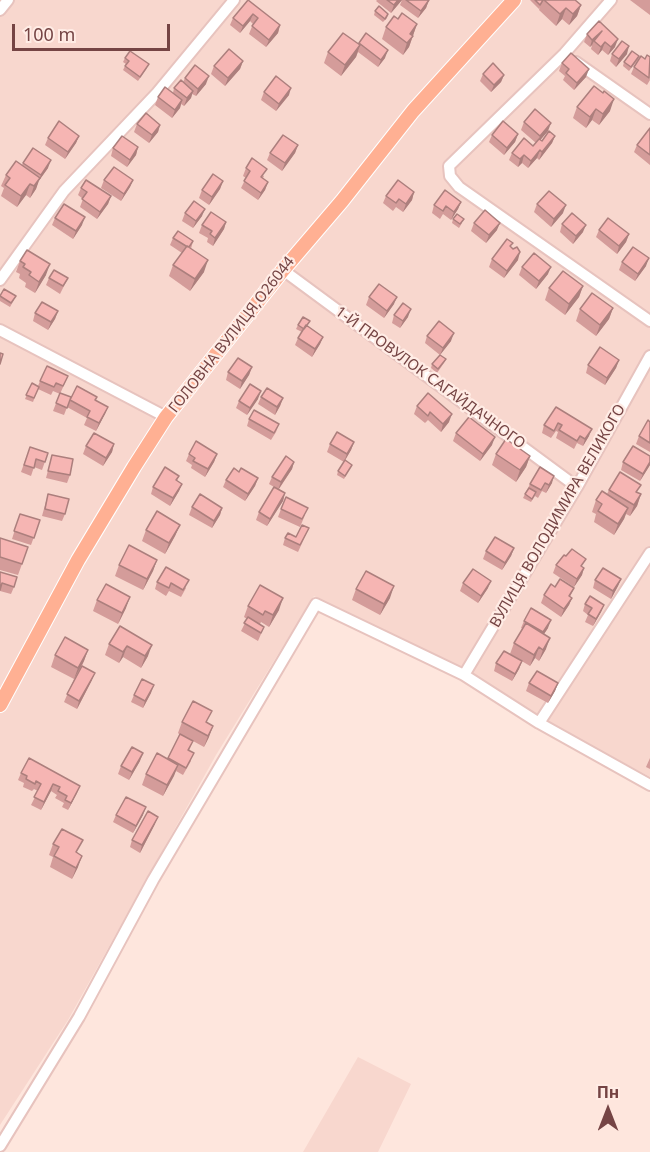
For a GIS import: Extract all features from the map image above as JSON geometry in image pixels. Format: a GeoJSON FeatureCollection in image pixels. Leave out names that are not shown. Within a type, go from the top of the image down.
{"type":"FeatureCollection","features":[{"type":"Feature","properties":{"kind":"main road","name":"ГОЛОВНА ВУЛИЦЯ,О26044"},"geometry":{"type":"LineString","coordinates":[[0,705],[78,560],[166,417],[413,111],[514,0]]}},
{"type":"Feature","properties":{"kind":"street"},"geometry":{"type":"LineString","coordinates":[[0,10],[8,0]]}},
{"type":"Feature","properties":{"kind":"street"},"geometry":{"type":"LineString","coordinates":[[0,280],[64,191],[157,93],[234,0]]}},
{"type":"Feature","properties":{"kind":"street"},"geometry":{"type":"LineString","coordinates":[[611,0],[564,54],[449,166],[450,176],[459,187],[650,321]]}},
{"type":"Feature","properties":{"kind":"street"},"geometry":{"type":"LineString","coordinates":[[564,54],[650,114]]}},
{"type":"Feature","properties":{"kind":"street","name":"1-Й ПРОВУЛОК САГАЙДАЧНОГО"},"geometry":{"type":"LineString","coordinates":[[283,270],[578,487]]}},
{"type":"Feature","properties":{"kind":"street"},"geometry":{"type":"LineString","coordinates":[[0,330],[166,417]]}},
{"type":"Feature","properties":{"kind":"street","name":"ВУЛИЦЯ ВОЛОДИМИРА ВЕЛИКОГО"},"geometry":{"type":"LineString","coordinates":[[464,675],[578,487],[650,356]]}},
{"type":"Feature","properties":{"kind":"street"},"geometry":{"type":"LineString","coordinates":[[539,723],[650,553]]}},
{"type":"Feature","properties":{"kind":"street"},"geometry":{"type":"LineString","coordinates":[[0,1146],[79,1017],[153,880],[316,604],[464,675],[539,723],[650,785]]}},
{"type":"Feature","properties":{"kind":"shaded area"},"geometry":{"type":"Polygon","coordinates":[[[13,0],[650,0],[650,777],[314,596],[216,755],[68,1020],[0,1125],[0,16],[13,0]]]}},
{"type":"Feature","properties":{"kind":"shaded area"},"geometry":{"type":"Polygon","coordinates":[[[358,1057],[411,1084],[378,1152],[303,1152],[358,1057]]]}},
{"type":"Feature","properties":{"kind":"building"},"geometry":{"type":"Polygon","coordinates":[[[248,0],[280,25],[269,40],[252,26],[258,18],[253,14],[243,26],[233,18],[248,0]]]}},
{"type":"Feature","properties":{"kind":"building"},"geometry":{"type":"Polygon","coordinates":[[[387,0],[398,0],[394,5],[387,0]]]}},
{"type":"Feature","properties":{"kind":"building"},"geometry":{"type":"Polygon","coordinates":[[[406,0],[429,0],[421,11],[406,0]]]}},
{"type":"Feature","properties":{"kind":"building"},"geometry":{"type":"Polygon","coordinates":[[[544,0],[575,0],[581,5],[573,14],[566,8],[560,14],[544,0]]]}},
{"type":"Feature","properties":{"kind":"building"},"geometry":{"type":"Polygon","coordinates":[[[379,6],[388,14],[385,19],[375,11],[379,6]]]}},
{"type":"Feature","properties":{"kind":"building"},"geometry":{"type":"Polygon","coordinates":[[[402,13],[417,24],[410,34],[413,36],[407,43],[386,27],[394,16],[398,19],[402,13]]]}},
{"type":"Feature","properties":{"kind":"building"},"geometry":{"type":"Polygon","coordinates":[[[599,21],[618,39],[611,47],[605,42],[601,47],[594,41],[602,31],[592,40],[587,34],[599,21]]]}},
{"type":"Feature","properties":{"kind":"building"},"geometry":{"type":"Polygon","coordinates":[[[343,33],[360,45],[345,65],[328,52],[343,33]]]}},
{"type":"Feature","properties":{"kind":"building"},"geometry":{"type":"Polygon","coordinates":[[[366,33],[388,50],[381,60],[359,43],[366,33]]]}},
{"type":"Feature","properties":{"kind":"building"},"geometry":{"type":"Polygon","coordinates":[[[622,41],[629,46],[619,59],[612,54],[622,41]]]}},
{"type":"Feature","properties":{"kind":"building"},"geometry":{"type":"Polygon","coordinates":[[[229,49],[243,61],[228,78],[214,66],[229,49]]]}},
{"type":"Feature","properties":{"kind":"building"},"geometry":{"type":"Polygon","coordinates":[[[130,51],[149,64],[140,77],[125,66],[129,61],[125,58],[130,51]]]}},
{"type":"Feature","properties":{"kind":"building"},"geometry":{"type":"Polygon","coordinates":[[[632,51],[639,56],[631,67],[624,62],[632,51]]]}},
{"type":"Feature","properties":{"kind":"building"},"geometry":{"type":"Polygon","coordinates":[[[571,53],[589,69],[577,83],[566,73],[569,69],[562,63],[571,53]]]}},
{"type":"Feature","properties":{"kind":"building"},"geometry":{"type":"Polygon","coordinates":[[[647,55],[650,57],[649,78],[634,67],[641,56],[645,59],[647,55]]]}},
{"type":"Feature","properties":{"kind":"building"},"geometry":{"type":"Polygon","coordinates":[[[493,63],[504,75],[494,85],[483,74],[493,63]]]}},
{"type":"Feature","properties":{"kind":"building"},"geometry":{"type":"Polygon","coordinates":[[[195,65],[209,76],[198,89],[185,78],[195,65]]]}},
{"type":"Feature","properties":{"kind":"building"},"geometry":{"type":"Polygon","coordinates":[[[276,76],[291,88],[279,104],[264,92],[276,76]]]}},
{"type":"Feature","properties":{"kind":"building"},"geometry":{"type":"Polygon","coordinates":[[[181,80],[193,91],[187,98],[174,88],[181,80]]]}},
{"type":"Feature","properties":{"kind":"building"},"geometry":{"type":"Polygon","coordinates":[[[594,86],[614,99],[603,114],[596,109],[590,117],[577,107],[594,86]]]}},
{"type":"Feature","properties":{"kind":"building"},"geometry":{"type":"Polygon","coordinates":[[[165,87],[182,100],[175,110],[158,97],[165,87]]]}},
{"type":"Feature","properties":{"kind":"building"},"geometry":{"type":"Polygon","coordinates":[[[535,109],[551,123],[540,136],[524,122],[535,109]]]}},
{"type":"Feature","properties":{"kind":"building"},"geometry":{"type":"Polygon","coordinates":[[[146,113],[160,125],[152,135],[137,124],[146,113]]]}},
{"type":"Feature","properties":{"kind":"building"},"geometry":{"type":"Polygon","coordinates":[[[59,121],[79,136],[68,152],[48,138],[59,121]]]}},
{"type":"Feature","properties":{"kind":"building"},"geometry":{"type":"Polygon","coordinates":[[[503,121],[518,134],[507,148],[492,135],[503,121]]]}},
{"type":"Feature","properties":{"kind":"building"},"geometry":{"type":"Polygon","coordinates":[[[650,128],[650,155],[637,145],[650,128]]]}},
{"type":"Feature","properties":{"kind":"building"},"geometry":{"type":"Polygon","coordinates":[[[549,131],[555,136],[531,161],[524,155],[520,159],[512,153],[524,138],[533,146],[539,139],[542,141],[549,131]]]}},
{"type":"Feature","properties":{"kind":"building"},"geometry":{"type":"Polygon","coordinates":[[[283,135],[298,145],[285,163],[270,153],[283,135]]]}},
{"type":"Feature","properties":{"kind":"building"},"geometry":{"type":"Polygon","coordinates":[[[122,136],[138,147],[130,160],[113,148],[122,136]]]}},
{"type":"Feature","properties":{"kind":"building"},"geometry":{"type":"Polygon","coordinates":[[[33,148],[51,160],[41,175],[23,163],[33,148]]]}},
{"type":"Feature","properties":{"kind":"building"},"geometry":{"type":"Polygon","coordinates":[[[252,158],[267,169],[261,177],[268,182],[261,193],[244,181],[250,171],[246,168],[252,158]]]}},
{"type":"Feature","properties":{"kind":"building"},"geometry":{"type":"Polygon","coordinates":[[[16,161],[40,178],[34,186],[30,184],[21,196],[5,185],[10,178],[6,175],[16,161]]]}},
{"type":"Feature","properties":{"kind":"building"},"geometry":{"type":"Polygon","coordinates":[[[114,167],[133,180],[124,194],[104,180],[114,167]]]}},
{"type":"Feature","properties":{"kind":"building"},"geometry":{"type":"Polygon","coordinates":[[[213,174],[223,181],[212,197],[202,190],[213,174]]]}},
{"type":"Feature","properties":{"kind":"building"},"geometry":{"type":"Polygon","coordinates":[[[86,180],[111,196],[100,212],[82,199],[87,192],[81,188],[86,180]]]}},
{"type":"Feature","properties":{"kind":"building"},"geometry":{"type":"Polygon","coordinates":[[[398,180],[414,192],[406,204],[399,199],[396,203],[386,196],[398,180]]]}},
{"type":"Feature","properties":{"kind":"building"},"geometry":{"type":"Polygon","coordinates":[[[445,190],[461,202],[454,212],[446,206],[443,211],[434,205],[445,190]]]}},
{"type":"Feature","properties":{"kind":"building"},"geometry":{"type":"Polygon","coordinates":[[[549,191],[566,205],[554,219],[537,204],[549,191]]]}},
{"type":"Feature","properties":{"kind":"building"},"geometry":{"type":"Polygon","coordinates":[[[194,201],[205,209],[196,221],[185,213],[194,201]]]}},
{"type":"Feature","properties":{"kind":"building"},"geometry":{"type":"Polygon","coordinates":[[[64,204],[85,217],[76,231],[55,218],[64,204]]]}},
{"type":"Feature","properties":{"kind":"building"},"geometry":{"type":"Polygon","coordinates":[[[485,210],[500,223],[489,235],[474,223],[485,210]]]}},
{"type":"Feature","properties":{"kind":"building"},"geometry":{"type":"Polygon","coordinates":[[[211,212],[226,222],[215,238],[210,234],[212,231],[202,225],[211,212]]]}},
{"type":"Feature","properties":{"kind":"building"},"geometry":{"type":"Polygon","coordinates":[[[572,213],[586,225],[576,236],[562,224],[572,213]]]}},
{"type":"Feature","properties":{"kind":"building"},"geometry":{"type":"Polygon","coordinates":[[[457,214],[464,219],[460,224],[453,219],[457,214]]]}},
{"type":"Feature","properties":{"kind":"building"},"geometry":{"type":"Polygon","coordinates":[[[608,218],[629,234],[619,246],[599,230],[608,218]]]}},
{"type":"Feature","properties":{"kind":"building"},"geometry":{"type":"Polygon","coordinates":[[[178,231],[193,241],[189,247],[173,238],[178,231]]]}},
{"type":"Feature","properties":{"kind":"building"},"geometry":{"type":"Polygon","coordinates":[[[507,239],[513,243],[510,246],[513,249],[517,247],[520,252],[507,271],[492,259],[507,239]]]}},
{"type":"Feature","properties":{"kind":"building"},"geometry":{"type":"Polygon","coordinates":[[[187,246],[208,260],[195,279],[173,265],[187,246]]]}},
{"type":"Feature","properties":{"kind":"building"},"geometry":{"type":"Polygon","coordinates":[[[633,247],[649,258],[638,274],[622,262],[633,247]]]}},
{"type":"Feature","properties":{"kind":"building"},"geometry":{"type":"Polygon","coordinates":[[[27,250],[50,264],[39,282],[29,275],[31,272],[23,267],[25,264],[20,261],[27,250]]]}},
{"type":"Feature","properties":{"kind":"building"},"geometry":{"type":"Polygon","coordinates":[[[534,253],[551,267],[539,281],[522,267],[534,253]]]}},
{"type":"Feature","properties":{"kind":"building"},"geometry":{"type":"Polygon","coordinates":[[[54,270],[68,278],[63,286],[49,278],[54,270]]]}},
{"type":"Feature","properties":{"kind":"building"},"geometry":{"type":"Polygon","coordinates":[[[563,271],[583,286],[569,304],[549,288],[563,271]]]}},
{"type":"Feature","properties":{"kind":"building"},"geometry":{"type":"Polygon","coordinates":[[[379,284],[397,297],[387,311],[369,297],[379,284]]]}},
{"type":"Feature","properties":{"kind":"building"},"geometry":{"type":"Polygon","coordinates":[[[4,289],[16,296],[11,303],[0,296],[4,289]]]}},
{"type":"Feature","properties":{"kind":"building"},"geometry":{"type":"Polygon","coordinates":[[[592,293],[613,308],[600,325],[580,309],[592,293]]]}},
{"type":"Feature","properties":{"kind":"building"},"geometry":{"type":"Polygon","coordinates":[[[42,302],[58,311],[51,322],[35,313],[42,302]]]}},
{"type":"Feature","properties":{"kind":"building"},"geometry":{"type":"Polygon","coordinates":[[[403,303],[411,309],[403,321],[394,315],[403,303]]]}},
{"type":"Feature","properties":{"kind":"building"},"geometry":{"type":"Polygon","coordinates":[[[303,317],[310,321],[304,329],[298,325],[303,317]]]}},
{"type":"Feature","properties":{"kind":"building"},"geometry":{"type":"Polygon","coordinates":[[[439,321],[454,333],[443,348],[427,336],[439,321]]]}},
{"type":"Feature","properties":{"kind":"building"},"geometry":{"type":"Polygon","coordinates":[[[306,325],[323,337],[315,349],[298,338],[306,325]]]}},
{"type":"Feature","properties":{"kind":"building"},"geometry":{"type":"Polygon","coordinates":[[[600,347],[619,360],[607,378],[588,365],[600,347]]]}},
{"type":"Feature","properties":{"kind":"building"},"geometry":{"type":"Polygon","coordinates":[[[440,355],[446,359],[438,369],[432,364],[440,355]]]}},
{"type":"Feature","properties":{"kind":"building"},"geometry":{"type":"Polygon","coordinates":[[[238,358],[252,367],[242,381],[228,372],[238,358]]]}},
{"type":"Feature","properties":{"kind":"building"},"geometry":{"type":"Polygon","coordinates":[[[47,366],[68,376],[63,386],[56,383],[54,387],[40,381],[47,366]]]}},
{"type":"Feature","properties":{"kind":"building"},"geometry":{"type":"Polygon","coordinates":[[[32,383],[39,387],[34,398],[26,395],[32,383]]]}},
{"type":"Feature","properties":{"kind":"building"},"geometry":{"type":"Polygon","coordinates":[[[250,384],[261,391],[250,408],[239,401],[250,384]]]}},
{"type":"Feature","properties":{"kind":"building"},"geometry":{"type":"Polygon","coordinates":[[[77,386],[97,397],[95,400],[108,407],[99,423],[87,417],[90,411],[70,400],[77,386]]]}},
{"type":"Feature","properties":{"kind":"building"},"geometry":{"type":"Polygon","coordinates":[[[267,388],[283,398],[277,407],[261,397],[267,388]]]}},
{"type":"Feature","properties":{"kind":"building"},"geometry":{"type":"Polygon","coordinates":[[[60,393],[71,397],[67,408],[56,403],[60,393]]]}},
{"type":"Feature","properties":{"kind":"building"},"geometry":{"type":"Polygon","coordinates":[[[428,393],[452,414],[443,424],[430,412],[428,416],[417,406],[428,393]]]}},
{"type":"Feature","properties":{"kind":"building"},"geometry":{"type":"Polygon","coordinates":[[[556,407],[592,429],[585,439],[580,436],[577,441],[559,430],[562,425],[558,423],[554,431],[544,425],[556,407]]]}},
{"type":"Feature","properties":{"kind":"building"},"geometry":{"type":"Polygon","coordinates":[[[254,410],[279,424],[274,433],[249,419],[254,410]]]}},
{"type":"Feature","properties":{"kind":"building"},"geometry":{"type":"Polygon","coordinates":[[[469,417],[495,437],[483,454],[456,433],[469,417]]]}},
{"type":"Feature","properties":{"kind":"building"},"geometry":{"type":"Polygon","coordinates":[[[648,420],[650,422],[650,443],[639,436],[648,420]]]}},
{"type":"Feature","properties":{"kind":"building"},"geometry":{"type":"Polygon","coordinates":[[[337,432],[354,442],[347,454],[330,444],[337,432]]]}},
{"type":"Feature","properties":{"kind":"building"},"geometry":{"type":"Polygon","coordinates":[[[94,433],[114,444],[106,458],[86,446],[94,433]]]}},
{"type":"Feature","properties":{"kind":"building"},"geometry":{"type":"Polygon","coordinates":[[[506,439],[530,456],[520,470],[496,454],[506,439]]]}},
{"type":"Feature","properties":{"kind":"building"},"geometry":{"type":"Polygon","coordinates":[[[196,441],[217,454],[208,469],[193,461],[195,458],[189,454],[196,441]]]}},
{"type":"Feature","properties":{"kind":"building"},"geometry":{"type":"Polygon","coordinates":[[[633,446],[650,456],[650,462],[643,474],[623,462],[633,446]]]}},
{"type":"Feature","properties":{"kind":"building"},"geometry":{"type":"Polygon","coordinates":[[[30,447],[48,453],[45,462],[36,459],[34,468],[24,465],[30,447]]]}},
{"type":"Feature","properties":{"kind":"building"},"geometry":{"type":"Polygon","coordinates":[[[52,455],[73,459],[70,475],[48,471],[52,455]]]}},
{"type":"Feature","properties":{"kind":"building"},"geometry":{"type":"Polygon","coordinates":[[[286,456],[294,462],[281,482],[272,477],[286,456]]]}},
{"type":"Feature","properties":{"kind":"building"},"geometry":{"type":"Polygon","coordinates":[[[345,460],[352,465],[345,476],[338,471],[345,460]]]}},
{"type":"Feature","properties":{"kind":"building"},"geometry":{"type":"Polygon","coordinates":[[[165,467],[179,476],[176,480],[182,484],[173,498],[153,487],[165,467]]]}},
{"type":"Feature","properties":{"kind":"building"},"geometry":{"type":"Polygon","coordinates":[[[540,467],[554,476],[549,485],[545,483],[541,490],[530,484],[540,467]]]}},
{"type":"Feature","properties":{"kind":"building"},"geometry":{"type":"Polygon","coordinates":[[[234,468],[239,472],[241,468],[258,478],[248,494],[226,480],[234,468]]]}},
{"type":"Feature","properties":{"kind":"building"},"geometry":{"type":"Polygon","coordinates":[[[620,472],[641,485],[636,492],[641,494],[634,505],[609,490],[620,472]]]}},
{"type":"Feature","properties":{"kind":"building"},"geometry":{"type":"Polygon","coordinates":[[[274,487],[285,493],[270,519],[259,512],[274,487]]]}},
{"type":"Feature","properties":{"kind":"building"},"geometry":{"type":"Polygon","coordinates":[[[529,488],[536,492],[532,499],[525,494],[529,488]]]}},
{"type":"Feature","properties":{"kind":"building"},"geometry":{"type":"Polygon","coordinates":[[[602,491],[628,508],[618,524],[598,511],[602,504],[596,500],[602,491]]]}},
{"type":"Feature","properties":{"kind":"building"},"geometry":{"type":"Polygon","coordinates":[[[48,494],[69,499],[65,514],[45,509],[48,494]]]}},
{"type":"Feature","properties":{"kind":"building"},"geometry":{"type":"Polygon","coordinates":[[[200,494],[222,508],[214,521],[192,507],[200,494]]]}},
{"type":"Feature","properties":{"kind":"building"},"geometry":{"type":"Polygon","coordinates":[[[286,497],[308,508],[302,519],[281,509],[286,497]]]}},
{"type":"Feature","properties":{"kind":"building"},"geometry":{"type":"Polygon","coordinates":[[[157,511],[180,525],[169,543],[146,530],[157,511]]]}},
{"type":"Feature","properties":{"kind":"building"},"geometry":{"type":"Polygon","coordinates":[[[20,514],[40,520],[34,538],[14,531],[20,514]]]}},
{"type":"Feature","properties":{"kind":"building"},"geometry":{"type":"Polygon","coordinates":[[[302,525],[309,528],[300,545],[285,538],[288,533],[296,537],[302,525]]]}},
{"type":"Feature","properties":{"kind":"building"},"geometry":{"type":"Polygon","coordinates":[[[495,537],[514,548],[505,563],[486,551],[495,537]]]}},
{"type":"Feature","properties":{"kind":"building"},"geometry":{"type":"Polygon","coordinates":[[[0,538],[28,547],[22,564],[0,557],[0,538]]]}},
{"type":"Feature","properties":{"kind":"building"},"geometry":{"type":"Polygon","coordinates":[[[129,545],[157,560],[147,579],[119,565],[129,545]]]}},
{"type":"Feature","properties":{"kind":"building"},"geometry":{"type":"Polygon","coordinates":[[[572,549],[586,559],[581,566],[584,568],[577,579],[556,565],[572,549]]]}},
{"type":"Feature","properties":{"kind":"building"},"geometry":{"type":"Polygon","coordinates":[[[166,567],[189,580],[183,590],[171,583],[169,588],[157,582],[166,567]]]}},
{"type":"Feature","properties":{"kind":"building"},"geometry":{"type":"Polygon","coordinates":[[[603,568],[621,579],[613,591],[595,580],[603,568]]]}},
{"type":"Feature","properties":{"kind":"building"},"geometry":{"type":"Polygon","coordinates":[[[473,569],[491,581],[481,596],[463,583],[473,569]]]}},
{"type":"Feature","properties":{"kind":"building"},"geometry":{"type":"Polygon","coordinates":[[[366,571],[394,586],[384,604],[356,589],[366,571]]]}},
{"type":"Feature","properties":{"kind":"building"},"geometry":{"type":"Polygon","coordinates":[[[0,572],[17,577],[14,587],[2,583],[0,590],[0,572]]]}},
{"type":"Feature","properties":{"kind":"building"},"geometry":{"type":"Polygon","coordinates":[[[560,579],[574,588],[569,596],[572,598],[564,609],[544,595],[551,584],[555,587],[560,579]]]}},
{"type":"Feature","properties":{"kind":"building"},"geometry":{"type":"Polygon","coordinates":[[[106,584],[130,597],[122,613],[97,600],[106,584]]]}},
{"type":"Feature","properties":{"kind":"building"},"geometry":{"type":"Polygon","coordinates":[[[260,585],[283,598],[273,615],[265,611],[263,615],[248,606],[260,585]]]}},
{"type":"Feature","properties":{"kind":"building"},"geometry":{"type":"Polygon","coordinates":[[[590,596],[604,605],[596,619],[588,614],[592,608],[585,604],[590,596]]]}},
{"type":"Feature","properties":{"kind":"building"},"geometry":{"type":"Polygon","coordinates":[[[531,608],[551,620],[543,632],[524,621],[531,608]]]}},
{"type":"Feature","properties":{"kind":"building"},"geometry":{"type":"Polygon","coordinates":[[[248,617],[264,627],[261,633],[244,623],[248,617]]]}},
{"type":"Feature","properties":{"kind":"building"},"geometry":{"type":"Polygon","coordinates":[[[526,623],[550,638],[543,650],[539,647],[534,655],[514,643],[526,623]]]}},
{"type":"Feature","properties":{"kind":"building"},"geometry":{"type":"Polygon","coordinates":[[[120,626],[152,645],[145,656],[127,646],[123,652],[109,644],[120,626]]]}},
{"type":"Feature","properties":{"kind":"building"},"geometry":{"type":"Polygon","coordinates":[[[65,637],[88,650],[78,668],[55,655],[65,637]]]}},
{"type":"Feature","properties":{"kind":"building"},"geometry":{"type":"Polygon","coordinates":[[[504,651],[522,661],[515,674],[496,663],[504,651]]]}},
{"type":"Feature","properties":{"kind":"building"},"geometry":{"type":"Polygon","coordinates":[[[82,666],[95,673],[79,701],[67,694],[82,666]]]}},
{"type":"Feature","properties":{"kind":"building"},"geometry":{"type":"Polygon","coordinates":[[[537,671],[558,683],[551,696],[529,683],[537,671]]]}},
{"type":"Feature","properties":{"kind":"building"},"geometry":{"type":"Polygon","coordinates":[[[142,679],[154,685],[145,701],[134,695],[142,679]]]}},
{"type":"Feature","properties":{"kind":"building"},"geometry":{"type":"Polygon","coordinates":[[[193,701],[212,711],[206,722],[213,726],[208,736],[182,722],[193,701]]]}},
{"type":"Feature","properties":{"kind":"building"},"geometry":{"type":"Polygon","coordinates":[[[180,734],[193,741],[188,750],[194,753],[186,768],[168,758],[180,734]]]}},
{"type":"Feature","properties":{"kind":"building"},"geometry":{"type":"Polygon","coordinates":[[[132,747],[143,753],[132,772],[121,766],[132,747]]]}},
{"type":"Feature","properties":{"kind":"building"},"geometry":{"type":"Polygon","coordinates":[[[157,753],[178,765],[167,785],[146,774],[157,753]]]}},
{"type":"Feature","properties":{"kind":"building"},"geometry":{"type":"Polygon","coordinates":[[[29,758],[80,786],[71,803],[65,800],[67,796],[58,791],[60,787],[53,784],[44,802],[34,797],[41,784],[36,781],[35,784],[21,773],[29,758]]]}},
{"type":"Feature","properties":{"kind":"building"},"geometry":{"type":"Polygon","coordinates":[[[126,797],[146,807],[136,826],[116,815],[126,797]]]}},
{"type":"Feature","properties":{"kind":"building"},"geometry":{"type":"Polygon","coordinates":[[[148,811],[158,817],[142,845],[132,840],[148,811]]]}},
{"type":"Feature","properties":{"kind":"building"},"geometry":{"type":"Polygon","coordinates":[[[62,829],[83,840],[76,852],[82,856],[76,868],[54,856],[59,847],[53,844],[62,829]]]}}]}
